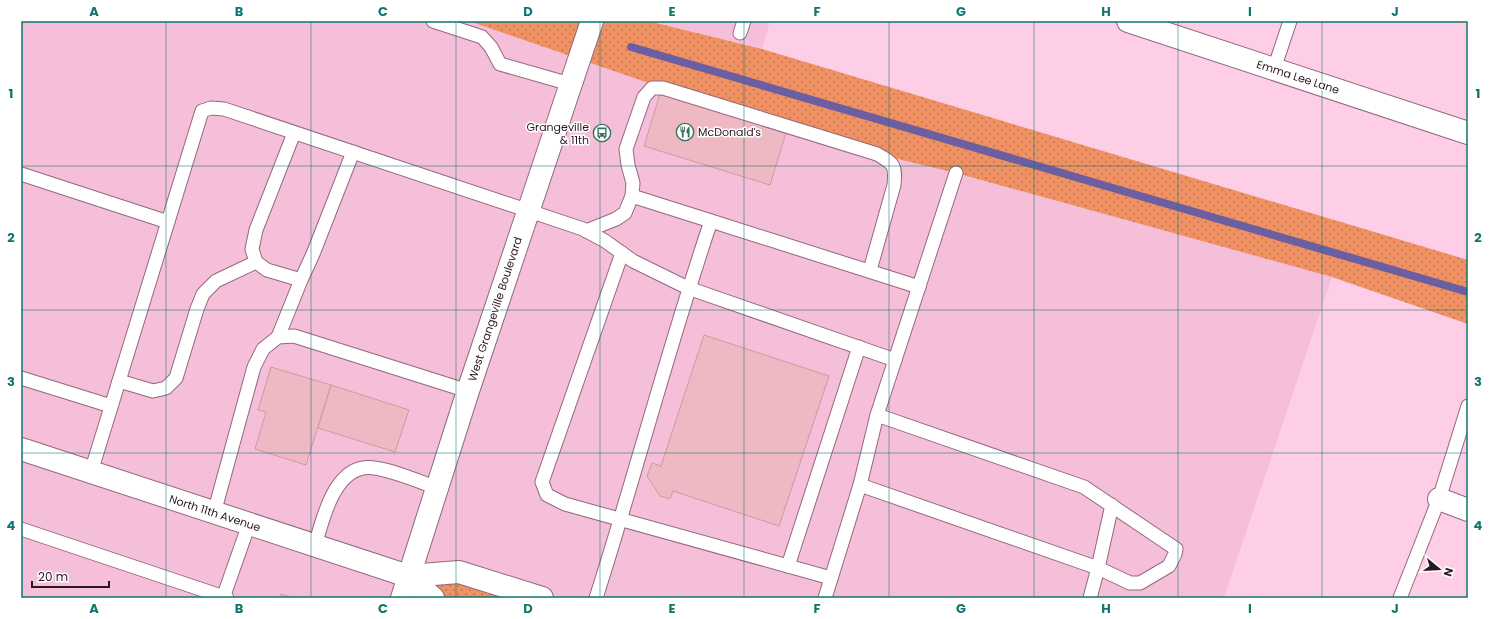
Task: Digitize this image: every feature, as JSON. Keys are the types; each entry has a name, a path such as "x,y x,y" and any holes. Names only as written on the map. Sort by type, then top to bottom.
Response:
{"main road":[{"name":"West Grangeville Boulevard","path":"402,598 527,211 592,21"},
{"name":"Emma Lee Lane","path":"1128,21 1161,26 1274,69 1468,133"},
{"name":"North 11th Avenue","path":"22,454 91,472 408,576 459,572 542,598"},
{"path":"1439,499 1468,510"},
{"name":"North 11th Avenue","path":"408,576 433,598"}],"lane":[{"path":"434,21 482,37 491,47 500,64 570,84"},
{"path":"1274,69 1290,21"},
{"path":"586,231 616,219 625,213 632,196 633,183 628,165 626,149 644,97 652,88 663,88 877,154 890,162 895,171 894,185 870,270"},
{"path":"91,472 202,110 211,108 224,109 586,231 633,261 688,288 895,360"},
{"path":"294,133 256,230 252,249 256,262 267,270 301,280"},
{"path":"214,513 254,367 263,349 278,337 313,254 352,152"},
{"path":"825,598 860,485 877,415 956,173"},
{"path":"21,174 168,222"},
{"path":"632,196 870,270 919,287"},
{"path":"596,598 621,519 688,288 711,221"},
{"path":"622,253 542,482 547,495 565,504 832,578"},
{"path":"119,381 153,391 166,388 176,378 203,294 216,281 256,262"},
{"path":"278,337 294,336 468,391"},
{"path":"788,566 859,347"},
{"path":"21,378 111,406"},
{"path":"1400,598 1439,499 1468,406"},
{"path":"860,485 1098,568 1130,583 1140,583 1169,566 1175,554 1176,549 1084,487 877,415"},
{"path":"315,546 326,509 343,480 353,471 364,467 379,469 437,488"},
{"path":"1090,598 1112,505"},
{"path":"21,529 224,598 249,524"}],"shaded area":[{"path":"21,21 469,21 663,88 877,154 956,173 1332,277 1224,598 21,598"},
{"path":"469,21 648,21 762,49 1468,260 1468,324 1332,277 956,173 877,154 663,88"},
{"path":"648,21 770,21 762,49"},
{"path":"459,572 542,598 433,598 408,576"}],"building":[{"path":"660,94 786,133 770,185 644,146"},
{"path":"704,335 829,376 779,526 673,491 670,499 660,496 647,476 652,463 661,466"},
{"path":"271,367 331,385 306,465 255,449 266,412 258,410"},
{"path":"331,385 409,410 395,452 318,428"},
{"path":"281,594 294,598 280,598"}],"waterway":[{"path":"631,47 1468,292"}],"place":[{"name":"McDonald's","path":"685,132"},
{"name":"Grangeville & 11th","path":"602,133"}]}
